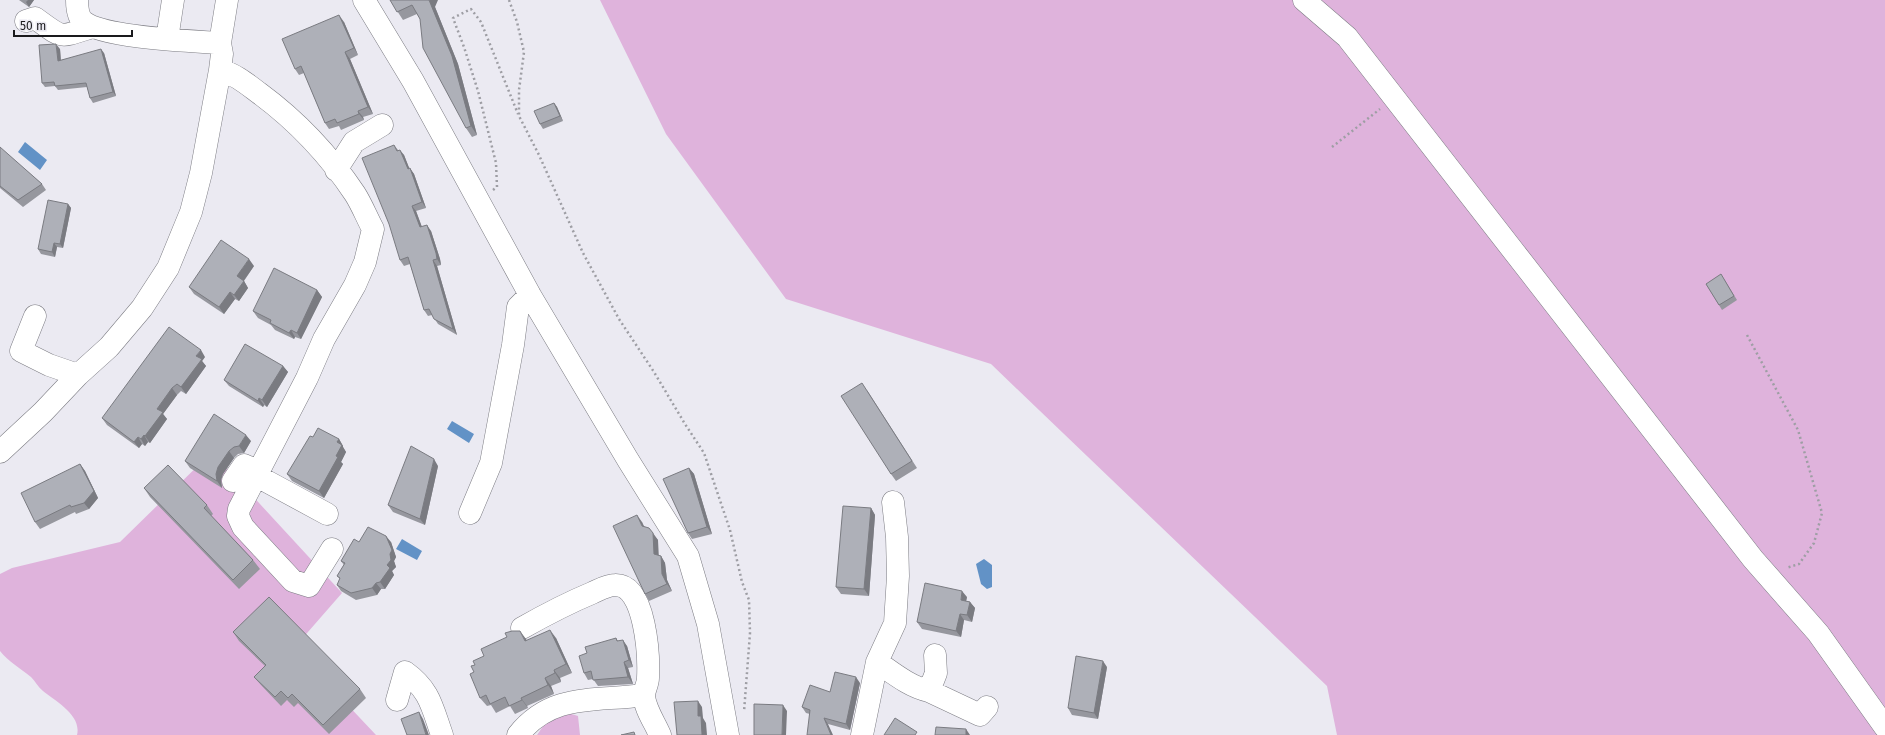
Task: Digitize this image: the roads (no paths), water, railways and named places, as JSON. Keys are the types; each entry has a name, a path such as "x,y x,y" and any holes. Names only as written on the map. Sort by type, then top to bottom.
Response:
{"street":[{"path":"78,0 77,7 83,22 92,27 123,34 220,43"},
{"path":"167,39 173,0"},
{"path":"0,452 43,412 78,375 109,348 142,308 168,268 191,212 201,173 220,70 222,54 220,43 227,0"},
{"path":"364,0 413,81 530,295 628,460 688,556 708,624 728,732"},
{"path":"1304,0 1347,37 1656,435 1766,574 1818,632 1885,727"},
{"path":"26,21 35,18 52,32 62,36 92,27"},
{"path":"220,70 231,73 279,108 302,128 355,195 373,229 369,247 355,285 324,339 307,378 259,474 239,509 238,516 243,526 293,581 309,586 332,549"},
{"path":"336,170 354,142 382,125"},
{"path":"470,513 490,463 513,345 518,307 530,295"},
{"path":"35,316 21,352 49,365 78,375"},
{"path":"233,481 244,466 327,514"},
{"path":"862,735 877,662 896,623 897,537 893,502"},
{"path":"522,628 571,602 604,588 614,584 624,587 634,597 644,621 648,654 648,680 644,695 660,735"},
{"path":"929,691 936,674 935,655"},
{"path":"877,662 921,690 929,691 980,715 987,707"},
{"path":"397,700 405,672 419,682 427,694 442,735"},
{"path":"518,735 528,722 548,709 574,702 644,695"}],"water":[{"path":"25,142 47,160 40,170 18,152"},
{"path":"452,421 474,434 469,443 447,429"},
{"path":"402,539 422,551 417,560 396,549"},
{"path":"984,559 992,565 992,587 987,589 981,584 976,564"}]}
